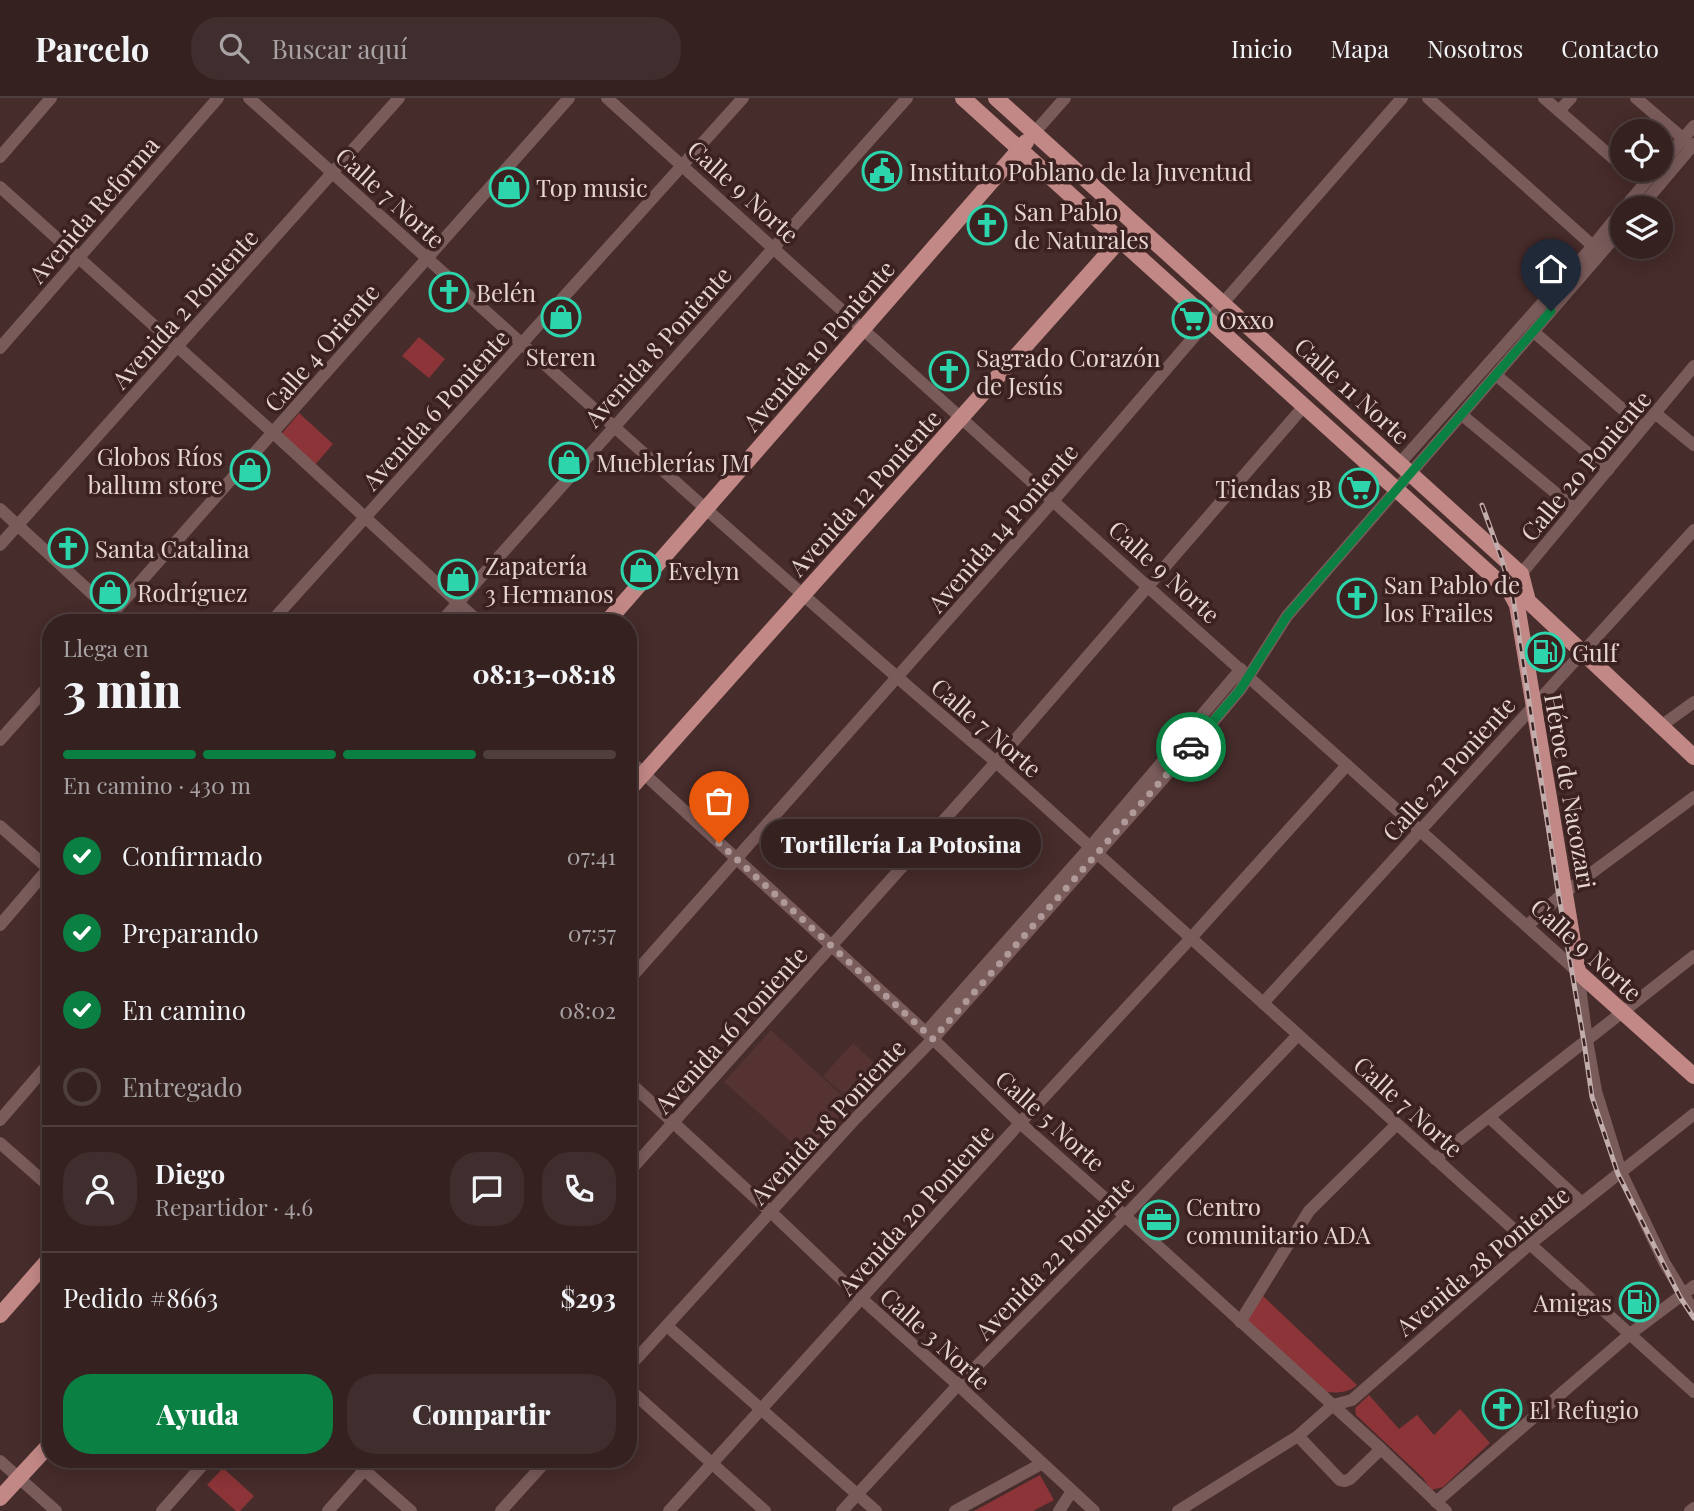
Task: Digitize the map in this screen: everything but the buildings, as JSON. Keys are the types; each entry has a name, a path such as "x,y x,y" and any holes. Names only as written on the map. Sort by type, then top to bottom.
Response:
{"main road":[{"name":"Calle 11 Norte","path":"963,98 1510,592"},
{"name":"Calle 11 Norte","path":"996,98 1521,574 1528,601 1694,757"},
{"name":"Avenida 10 Poniente","path":"614,614 1034,133"},
{"name":"Avenida 12 Poniente","path":"637,781 1134,223"},
{"name":"Héroe de Nacozari","path":"1510,592 1517,605 1578,972"},
{"name":"Calle 9 Norte","path":"1578,972 1694,1076"},
{"path":"0,1315 42,1267"},
{"path":"0,1498 42,1453"}],"street":[{"path":"0,157 51,98"},
{"name":"Avenida Reforma","path":"0,348 218,98"},
{"name":"Calle 7 Norte","path":"249,98 897,678 996,762 1694,1392"},
{"name":"Avenida 2 Poniente","path":"0,545 400,98"},
{"name":"Calle 4 Oriente","path":"113,612 569,98"},
{"name":"Calle 9 Norte","path":"607,98 1578,972"},
{"name":"Avenida 6 Poniente","path":"278,614 743,98"},
{"name":"Avenida 8 Poniente","path":"448,614 907,98"},
{"name":"Avenida 10 Poniente","path":"1034,133 1065,98"},
{"name":"Avenida 14 Poniente","path":"637,971 1054,502 1402,98"},
{"path":"1428,98 1592,246"},
{"path":"1544,98 1610,155"},
{"path":"1559,111 1571,98"},
{"path":"1636,98 1691,144"},
{"path":"1650,196 1691,144 1694,126"},
{"path":"1673,156 1691,144"},
{"name":"Avenida 18 Poniente","path":"1634,196 1646,182"},
{"path":"0,187 470,614"},
{"name":"Avenida 18 Poniente","path":"637,1358 856,1118 1218,706 1240,690 1245,673 1287,616 1397,490 1406,468 1610,225"},
{"name":"Avenida 18 Poniente","path":"1406,468 1462,415 1610,243"},
{"path":"1534,332 1643,427"},
{"name":"Calle 20 Poniente","path":"1510,592 1521,574 1694,366"},
{"path":"1496,375 1608,470"},
{"name":"Avenida 16 Poniente","path":"637,1163 996,762 1304,407"},
{"path":"1655,413 1694,445"},
{"path":"1462,415 1575,509"},
{"path":"0,509 113,612"},
{"name":"Calle 22 Poniente","path":"1263,1003 1694,530"},
{"path":"0,740 42,693"},
{"path":"1661,726 1694,702"},
{"name":"Avenida 20 Poniente","path":"669,1511 1347,765"},
{"name":"Calle 5 Norte","path":"637,767 929,1035 1020,1123 1441,1506"},
{"path":"1527,926 1565,893 1694,797"},
{"path":"0,826 42,863"},
{"path":"0,925 42,879"},
{"path":"1435,1159 1694,956"},
{"name":"Héroe de Nacozari","path":"1578,972 1595,1091 1621,1172 1658,1250 1694,1312"},
{"name":"Avenida 22 Poniente","path":"842,1511 958,1385 1298,1035"},
{"path":"0,1120 42,1071"},
{"name":"Calle 3 Norte","path":"637,1089 1094,1511"},
{"name":"Avenida 28 Poniente","path":"1178,1511 1298,1436 1333,1405 1352,1400 1530,1244 1694,1114"},
{"path":"1489,1116 1581,1203"},
{"path":"1240,1322 1309,1211 1397,1124"},
{"path":"0,1143 42,1180"},
{"path":"1441,1506 1630,1334 1694,1286"},
{"path":"667,1326 876,1511"},
{"path":"637,1396 765,1511"},
{"path":"1298,1436 1340,1480 1345,1481 1381,1449"},
{"path":"0,1461 56,1511"},
{"path":"955,1511 1041,1464"},
{"path":"162,1511 200,1468"},
{"path":"328,1511 366,1468"},
{"path":"373,1468 411,1511"},
{"path":"501,1511 540,1468"},
{"path":"1059,1511 1072,1490"}],"shaded area":[{"path":"419,337 445,359 429,378 402,356"},
{"path":"299,413 333,444 313,467 279,437"},
{"path":"771,1030 851,1104 805,1154 724,1082"},
{"path":"853,1043 882,1070 853,1103 823,1076"},
{"path":"1263,1296 1357,1385 1342,1392 1325,1392 1253,1329 1247,1318"},
{"path":"1369,1395 1399,1429 1417,1415 1434,1435 1460,1409 1490,1443 1443,1487 1431,1490 1423,1478 1356,1415 1355,1408"},
{"path":"223,1468 254,1496 240,1511 236,1511 207,1485"},
{"path":"1040,1475 1054,1500 1033,1511 974,1511"}],"railway":[{"path":"1482,505 1513,597 1592,1097 1618,1174 1680,1297 1694,1318"}],"way so far":[{"path":"719,843 933,1039 1191,747"}],"place":[{"name":"Instituto Poblano de la Juventud","path":"882,171"},
{"name":"Top music","path":"509,187"},
{"name":"San Pablo de Naturales","path":"987,225"},
{"name":"Belén","path":"449,292"},
{"name":"Steren","path":"561,317"},
{"name":"Oxxo","path":"1192,319"},
{"name":"Sagrado Corazón de Jesús","path":"949,371"},
{"name":"Mueblerías JM","path":"569,462"},
{"name":"Globos Ríos ballum store","path":"250,470"},
{"name":"Tiendas 3B","path":"1359,488"},
{"name":"Santa Catalina","path":"68,548"},
{"name":"Evelyn","path":"641,570"},
{"name":"Zapatería 3 Hermanos","path":"458,579"},
{"name":"Rodríguez","path":"110,592"},
{"name":"San Pablo de los Frailes","path":"1357,598"},
{"name":"Gulf","path":"1545,652"},
{"name":"Tortillería La Potosina","path":"719,843"},
{"name":"Centro comunitario ADA","path":"1159,1220"},
{"name":"Amigas","path":"1639,1302"},
{"name":"El Refugio","path":"1502,1409"}],"route":[{"path":"1191,747 1240,690 1287,616 1551,311"}]}
